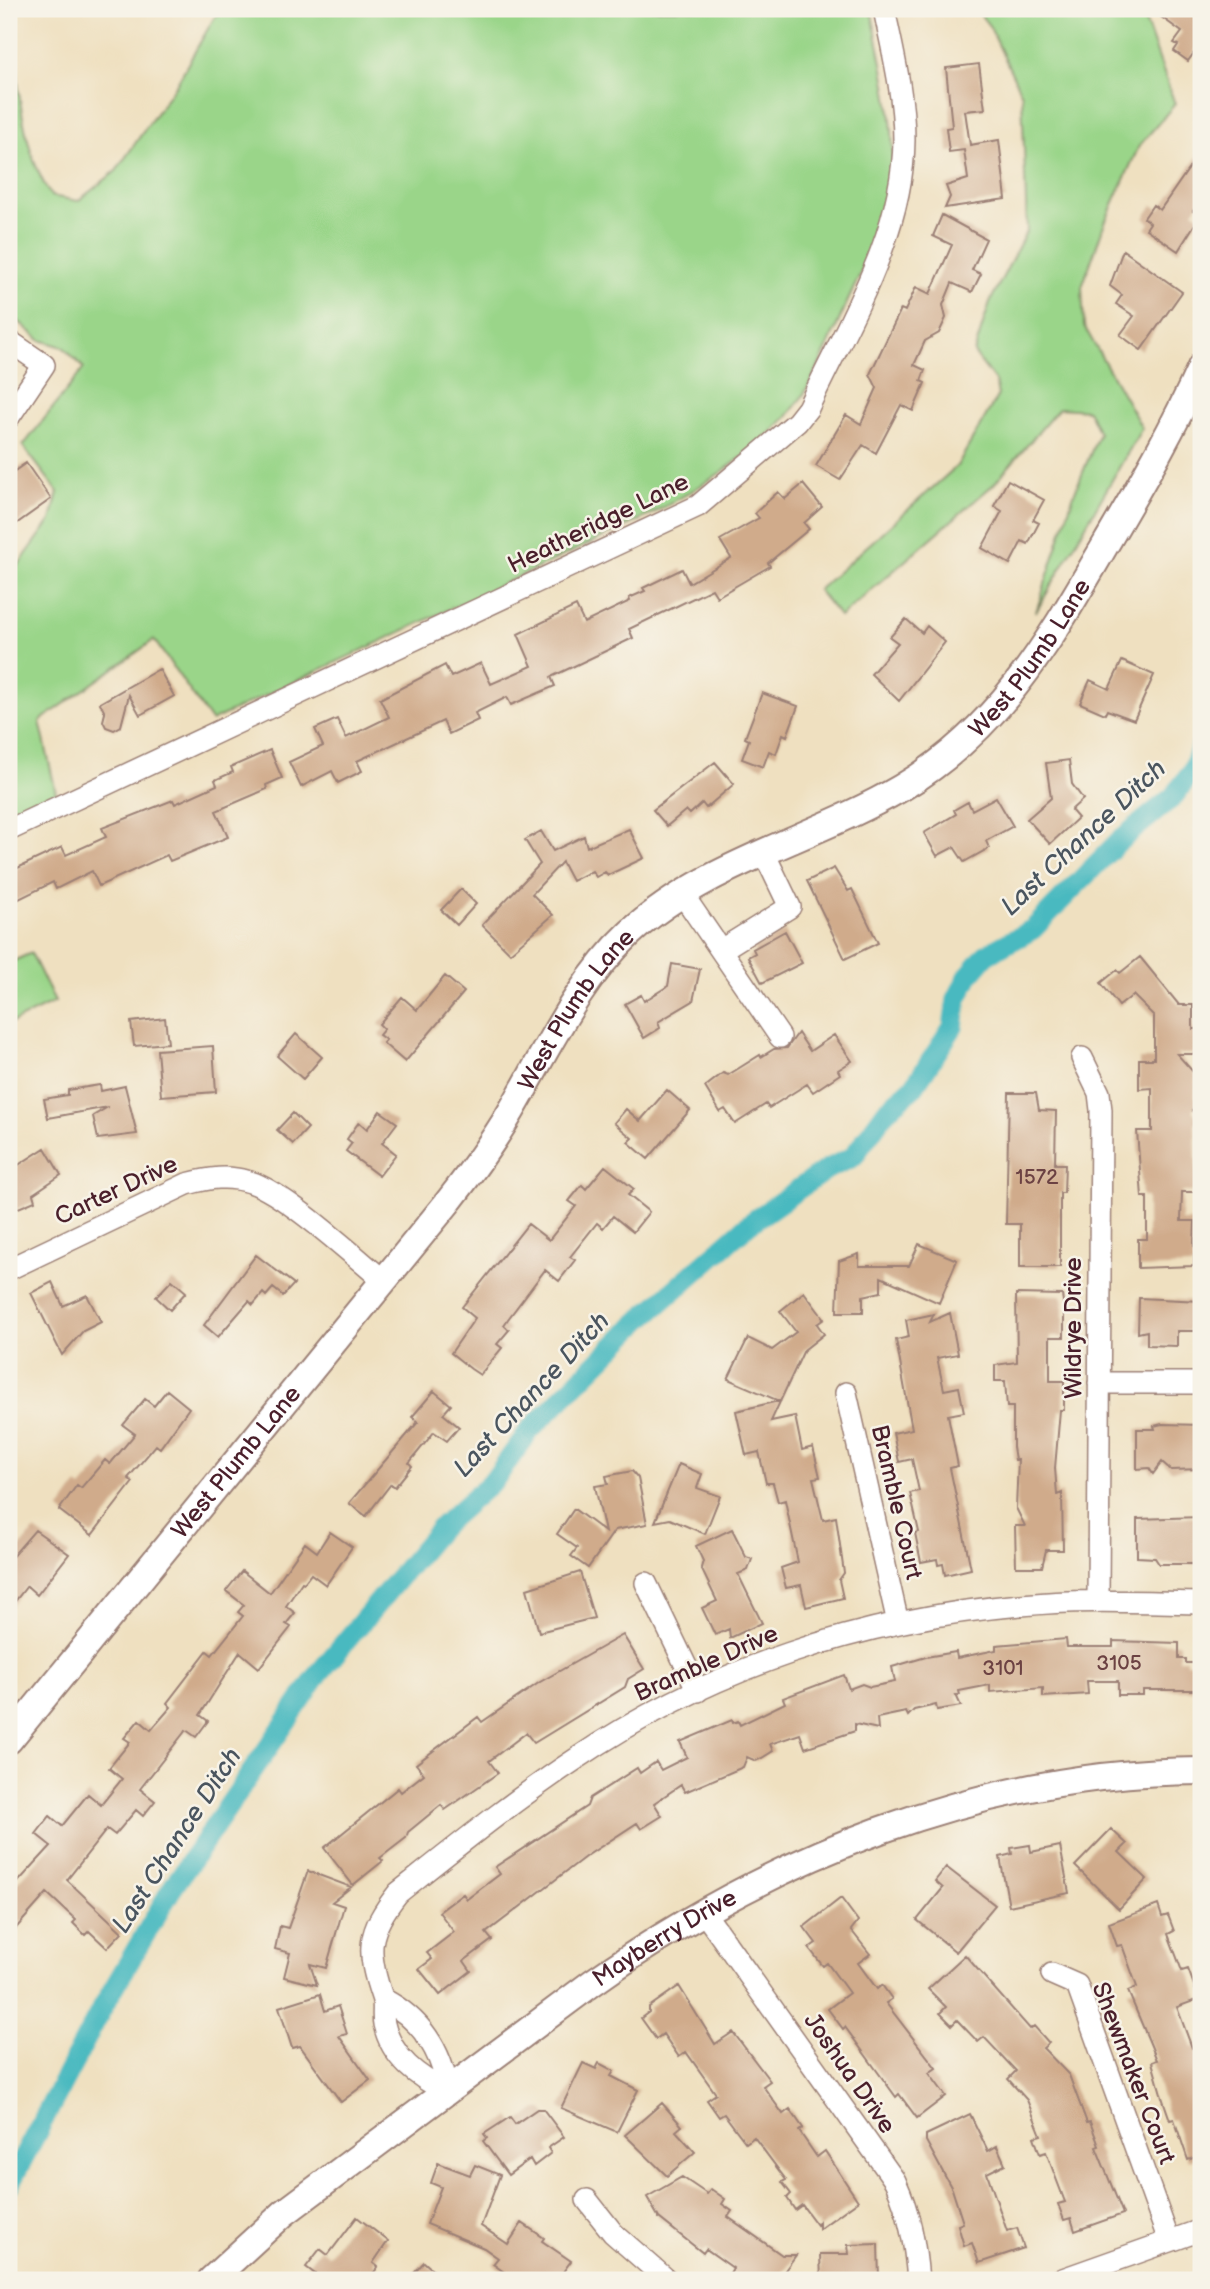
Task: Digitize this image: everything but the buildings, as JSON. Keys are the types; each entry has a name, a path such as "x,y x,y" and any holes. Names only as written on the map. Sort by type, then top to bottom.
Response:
{"main road":[{"name":"West Plumb Lane","path":"9,1740 478,1162 557,1029 602,963 630,933 683,895 764,853 899,790 927,772 987,722 1026,674 1065,614 1158,453 1201,368"},
{"name":"Mayberry Drive","path":"211,2280 284,2213 592,1983 703,1911 814,1855 864,1834 920,1816 1037,1787 1201,1771"}],"street":[{"name":"Heatheridge Lane","path":"9,830 698,506 797,422 808,408 872,271 894,213 904,139 901,97 884,9"},
{"path":"9,341 44,365 9,417"},
{"path":"721,950 768,924 790,907 764,853"},
{"path":"683,895 780,1037"},
{"name":"Wildrye Drive","path":"1082,1058 1093,1076 1101,1110 1098,1601"},
{"name":"Carter Drive","path":"9,1269 187,1184 210,1178 233,1178 271,1191 384,1281"},
{"path":"1100,1384 1201,1383"},
{"name":"Bramble Court","path":"846,1393 898,1623"},
{"path":"646,1583 698,1691"},
{"name":"Bramble Drive","path":"447,2092 409,2070 387,2036 383,1999 370,1960 372,1937 381,1914 398,1892 576,1758 698,1691 800,1649 898,1623 1020,1605 1098,1601 1201,1603"},
{"name":"Joshua Drive","path":"703,1911 895,2181 908,2209 914,2234 918,2280"},
{"name":"Shewmaker Court","path":"1052,1974 1077,1985 1169,2241"},
{"path":"383,1999 410,2016 433,2044 445,2070 447,2092"},
{"path":"587,2200 613,2233 667,2280"},
{"path":"1060,2280 1201,2230"}],"green space":[{"path":"9,9 14,9 21,106 32,154 51,196 78,201 116,171 177,83 214,18 223,9 871,9 891,116 893,160 889,197 870,252 807,389 776,427 735,462 689,493 646,517 211,721 154,640 40,721 56,793 9,815 9,578 51,520 58,492 23,446 84,368 63,347 40,340 9,313"},
{"path":"976,9 1140,9 1144,17 1175,104 1139,146 1105,222 1082,287 1084,326 1142,428 1036,612 1074,494 1099,433 1088,410 1059,408 994,484 840,617 818,590 957,466 998,395 995,381 974,353 990,302 1027,230 1022,95 990,27"},
{"path":"31,953 55,1002 9,1024 9,963"}],"waterway":[{"name":"Last Chance Ditch","path":"9,2185 101,2010 171,1890 320,1672 442,1526 494,1480 530,1430 637,1323 749,1224 827,1169 853,1157 886,1111 913,1088 953,1027 957,999 969,975 986,955 1033,929 1118,842 1173,797 1192,772 1201,747"}]}
